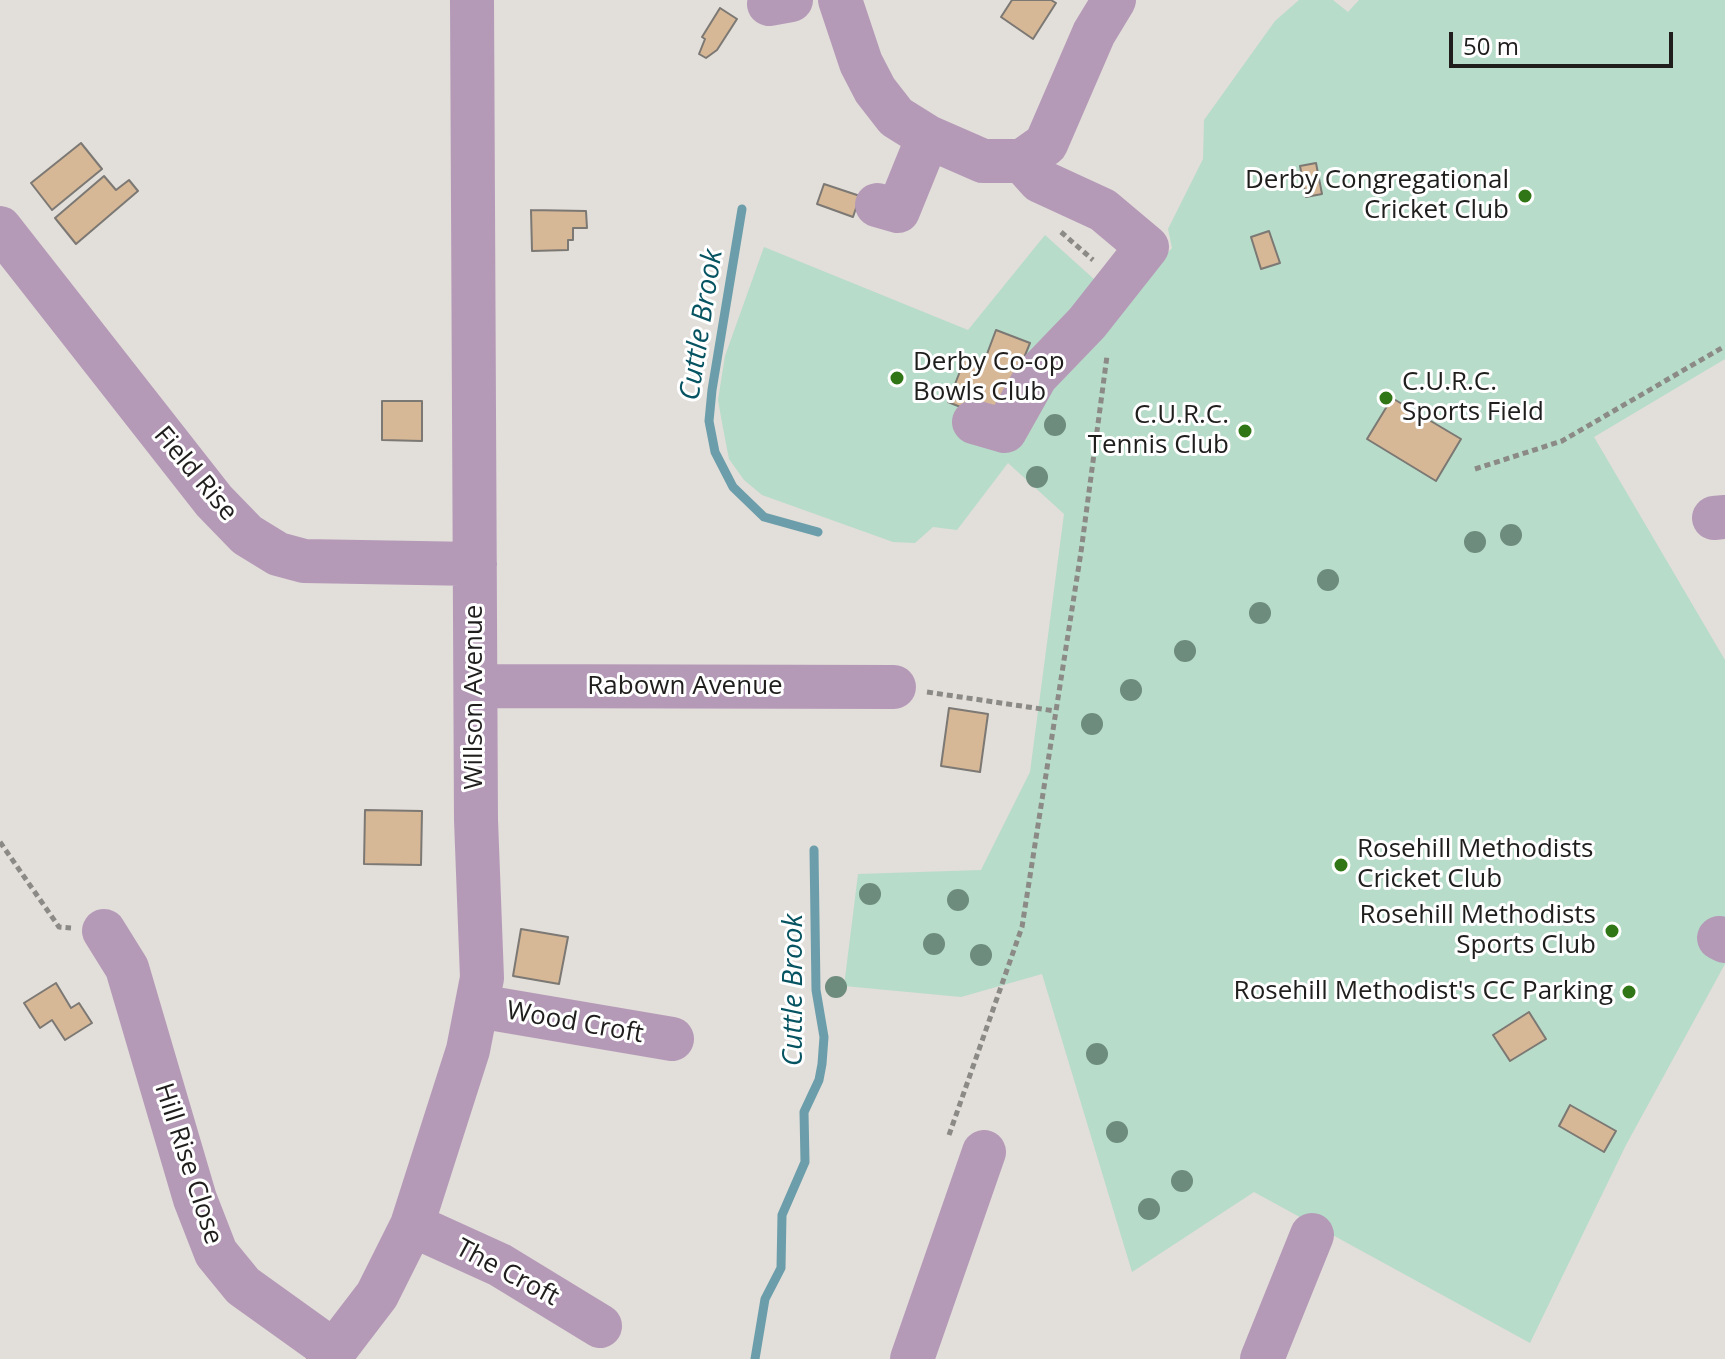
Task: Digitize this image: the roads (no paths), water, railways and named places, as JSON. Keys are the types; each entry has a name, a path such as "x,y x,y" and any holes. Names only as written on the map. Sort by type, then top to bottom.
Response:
{"street":[{"name":"Willson Avenue","path":"332,1356 377,1295 412,1225 468,1050 478,1006 482,916 476,820 472,0"},
{"path":"840,0 861,63 875,90 896,117 928,137 983,161 1022,161 1046,144 1094,33 1114,0"},
{"path":"877,205 898,211 928,137"},
{"path":"974,422 1005,431 1036,376 1127,275 1147,247 1091,216 1040,181 1022,161"},
{"name":"Field Rise","path":"0,228 214,501 247,535 278,554 304,561 475,564"},
{"name":"Rabown Avenue","path":"476,686 894,687"},
{"name":"Hill Rise Close","path":"104,931 127,968 195,1199 216,1253 243,1286 332,1356"},
{"name":"Wood Croft","path":"478,1006 672,1039"},
{"path":"912,1359 984,1152"},
{"name":"The Croft","path":"412,1225 500,1265 600,1326"},
{"path":"1262,1359 1312,1235"}],"waterway":[{"name":"Cuttle Brook","path":"742,209 712,390 709,421 715,452 733,487 764,517 818,532"},
{"name":"Cuttle Brook","path":"755,1359 765,1299 781,1268 782,1215 805,1162 804,1112 819,1080 822,1064 824,1037 816,990 814,850"}],"place":[{"name":"Derby Congregational Cricket Club","path":"1525,196"},
{"name":"Derby Co-op Bowls Club","path":"897,378"},
{"name":"C.U.R.C. Sports Field","path":"1386,398"},
{"name":"C.U.R.C. Tennis Club","path":"1245,431"},
{"name":"Rosehill Methodists Cricket Club","path":"1341,865"},
{"name":"Rosehill Methodists Sports Club","path":"1612,931"},
{"name":"Rosehill Methodist's CC Parking","path":"1629,992"}]}
